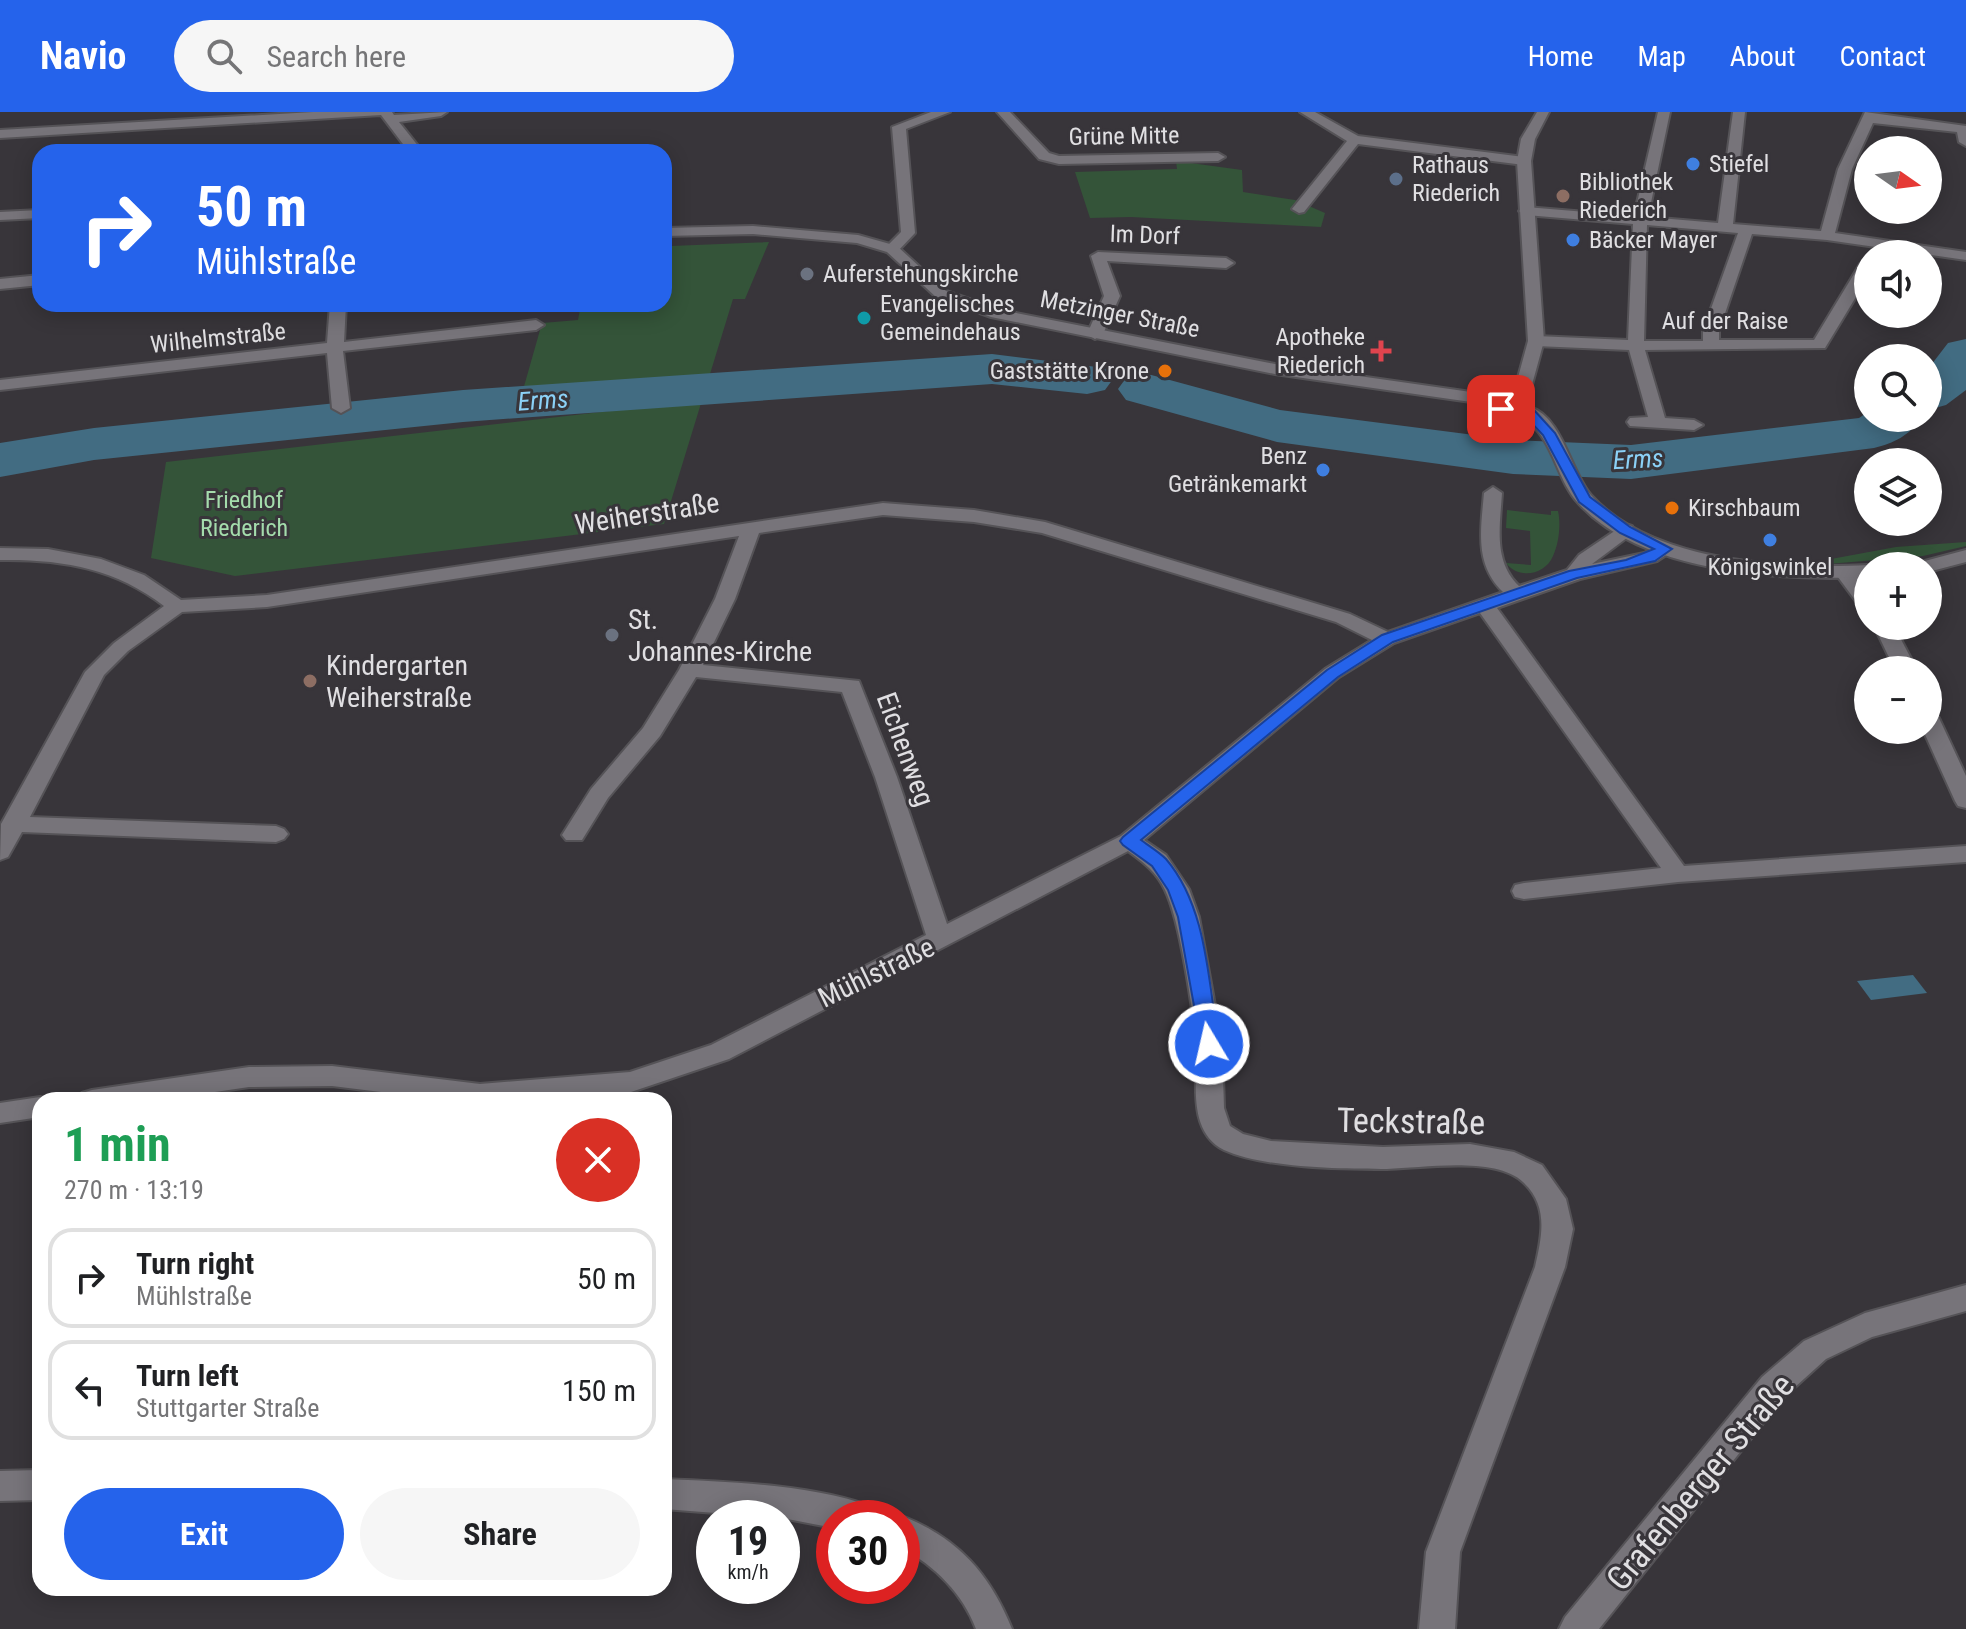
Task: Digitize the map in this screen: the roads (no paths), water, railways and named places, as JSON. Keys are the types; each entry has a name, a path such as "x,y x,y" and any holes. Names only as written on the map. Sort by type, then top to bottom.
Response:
{"street":[{"path":"0,134 441,112"},
{"path":"892,249 908,233 899,127 944,112"},
{"name":"Grüne Mitte","path":"1003,112 1044,156 1059,160 1218,157"},
{"path":"1306,112 1355,140 1524,161"},
{"path":"1522,392 1536,341 1524,161 1528,139 1543,112"},
{"path":"1658,423 1636,346 1640,219 1664,112"},
{"path":"1725,227 1739,112"},
{"path":"385,114 409,144"},
{"path":"1827,236 1845,169 1868,115 1963,129 1966,142"},
{"path":"1299,209 1355,140"},
{"path":"1526,211 1827,236 1854,243"},
{"path":"0,216 32,214"},
{"name":"Metzinger Straße","path":"672,232 753,230 858,239 892,249 941,294 953,301 997,314 1338,379 1492,400"},
{"path":"1711,343 1711,331 1746,230"},
{"path":"1942,254 1966,256"},
{"name":"Im Dorf","path":"1095,334 1112,296 1098,256 1226,263"},
{"path":"0,284 32,281"},
{"name":"Auf der Raise","path":"1536,341 1609,347 1711,343 1819,345 1854,287"},
{"path":"337,312 335,349 341,408"},
{"name":"Wilhelmstraße","path":"0,385 536,325"},
{"path":"1498,392 1522,392 1540,400 1538,409 1529,412 1501,409 1492,400 1498,392"},
{"path":"1529,412 1548,433 1584,499 1625,530 1665,549 1723,562 1797,573 1854,572"},
{"path":"1636,422 1694,425"},
{"path":"1493,493 1491,563 1499,580 1517,595"},
{"name":"Weiherstraße","path":"177,606 267,601 883,509 1018,522 1343,618 1387,639"},
{"path":"574,835 599,794 652,731 690,670 725,599 752,527"},
{"name":"Mühlstraße","path":"1574,574 1586,559 1625,530"},
{"name":"Mühlstraße","path":"505,1092 631,1082 720,1052 1129,841 1332,673 1387,639 1574,574 1628,564 1665,549"},
{"path":"0,554 71,558 125,571 156,588 177,606 121,647 96,672 0,852"},
{"path":"1942,562 1966,556"},
{"path":"1845,573 1854,585"},
{"path":"1486,607 1678,874"},
{"name":"Eichenweg","path":"690,670 851,686 886,777 940,940"},
{"path":"1940,744 1966,801"},
{"path":"13,824 276,834"},
{"name":"Teckstraße","path":"1129,841 1158,861 1177,889 1187,917 1209,1044 1210,1108 1219,1132 1234,1142 1271,1152 1383,1158 1470,1155 1504,1160 1532,1173 1552,1199 1558,1229 1550,1267 1443,1552 1437,1629"},
{"path":"1524,891 1678,874 1966,854"},
{"name":"Mühlstraße","path":"147,1092 249,1077 332,1076 464,1092"},
{"path":"0,1113 32,1108"},
{"name":"Grafenberger Straße","path":"1577,1629 1773,1387 1815,1350 1865,1326 1966,1298"},
{"path":"0,1486 32,1485"},
{"path":"672,1495 816,1508"},
{"path":"920,1539 962,1574 988,1610 994,1629"}],"water":[{"path":"1913,975 1927,993 1871,1000 1857,981"}],"waterway":[{"name":"Erms","path":"1942,384 1955,374 1966,354"},
{"name":"Erms","path":"0,460 94,444 463,406 992,369 1087,379"},
{"name":"Erms","path":"1144,389 1277,426 1513,457 1631,462 1874,432"}],"place":[{"name":"Stiefel","path":"1693,164"},
{"name":"Rathaus Riederich","path":"1396,179"},
{"name":"Bibliothek Riederich","path":"1563,196"},
{"name":"Bäcker Mayer","path":"1573,240"},
{"name":"Auferstehungskirche","path":"807,274"},
{"name":"Evangelisches Gemeindehaus","path":"864,318"},
{"name":"Apotheke Riederich","path":"1381,351"},
{"name":"Gaststätte Krone","path":"1165,371"},
{"name":"Benz Getränkemarkt","path":"1323,470"},
{"name":"Kirschbaum","path":"1672,508"},
{"name":"Königswinkel","path":"1770,540"},
{"name":"St. Johannes-Kirche","path":"612,635"},
{"name":"Kindergarten Weiherstraße","path":"310,681"}],"park label":[{"name":"Friedhof Riederich","path":"244,514"}]}
